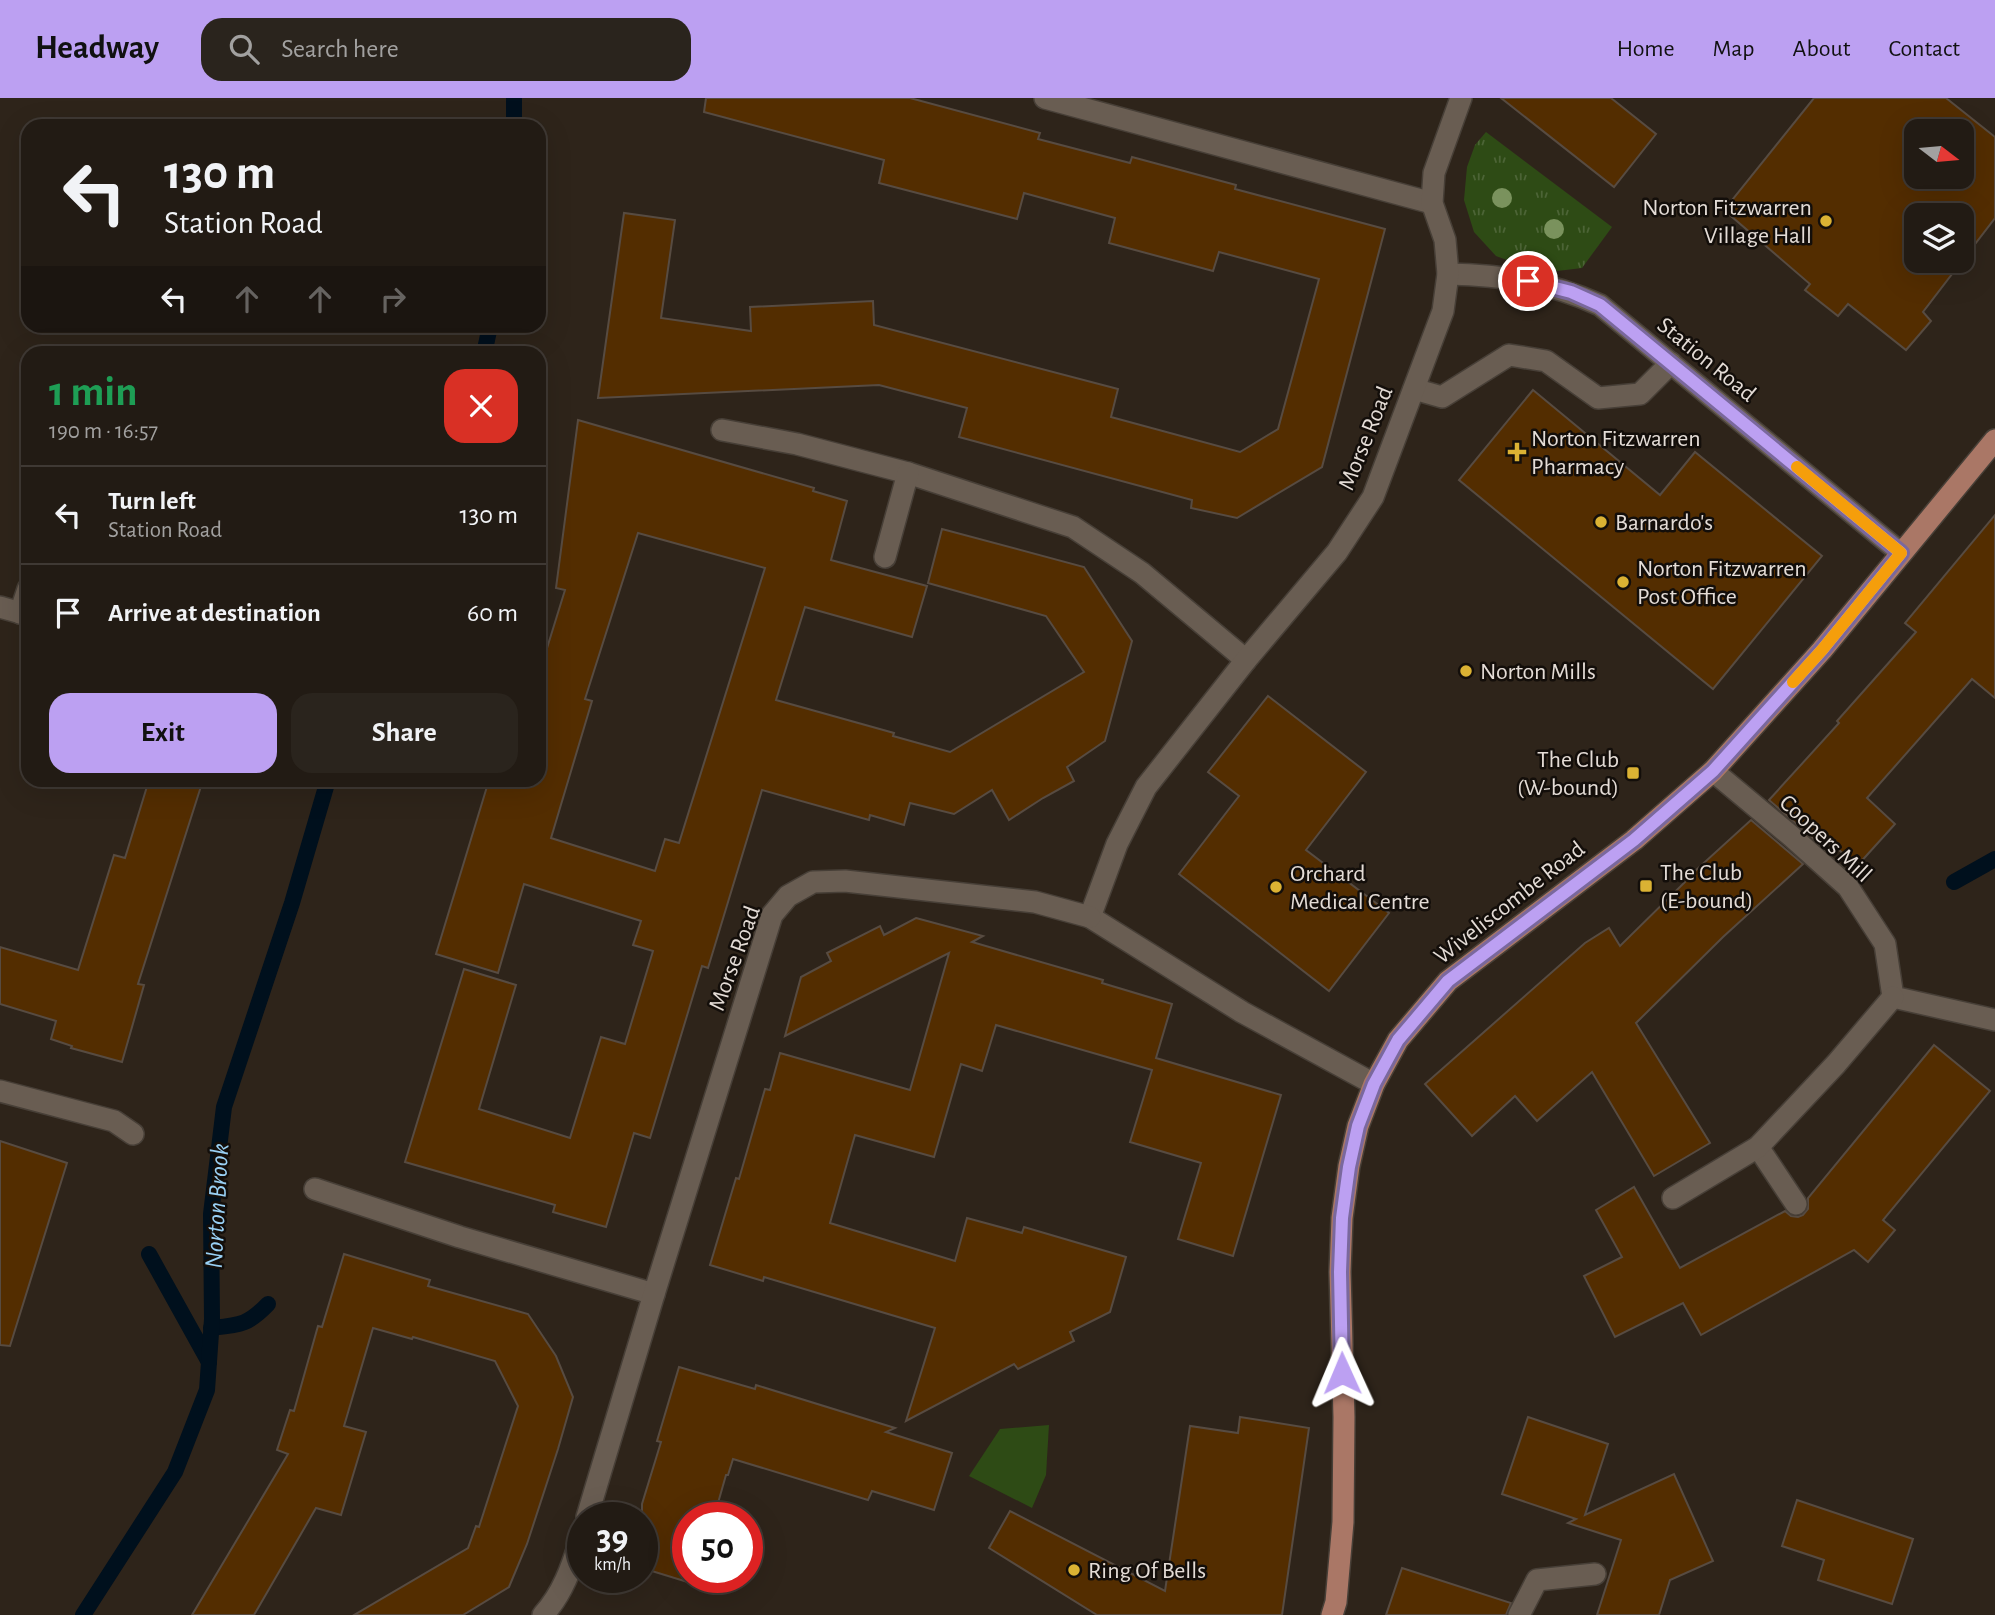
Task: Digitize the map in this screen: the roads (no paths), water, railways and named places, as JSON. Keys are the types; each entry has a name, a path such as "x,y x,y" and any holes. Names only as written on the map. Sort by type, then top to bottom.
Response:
{"main road":[{"name":"Wiveliscombe Road","path":"1332,1615 1336,1602 1343,1521 1344,1417 1340,1272 1342,1218 1358,1126 1374,1084 1398,1040 1448,981 1634,840 1713,771 1822,650 1995,440"}],"street":[{"path":"1045,98 1432,203 1434,173 1461,98"},
{"name":"Morse Road","path":"1090,917 1117,844 1146,787 1246,660 1337,552 1373,497 1443,312 1448,274 1445,240 1432,203"},
{"name":"Station Road","path":"1448,274 1528,281 1571,292 1600,305 1901,553"},
{"path":"1414,389 1442,397 1510,355 1546,361 1598,398 1640,394 1671,363"},
{"path":"722,430 797,444 908,473 1073,527 1142,573 1246,660"},
{"path":"885,557 908,473"},
{"name":"Coopers Mill","path":"1713,771 1848,887 1885,944 1893,997"},
{"name":"Morse Road","path":"592,1502 772,915 788,896 813,883 845,881 1035,902 1090,917 1242,1012 1374,1084"},
{"path":"1673,1198 1758,1147 1836,1064 1893,997 1995,1020"},
{"path":"0,1091 114,1121 133,1133"},
{"path":"1758,1147 1796,1204"},
{"path":"315,1189 460,1237 654,1294"},
{"path":"1519,1615 1537,1580 1595,1574"},
{"path":"543,1615 567,1579"}],"waterway":[{"name":"Norton Brook","path":"514,98 514,119"},
{"name":"Norton Brook","path":"486,346 488,333"},
{"name":"Norton Brook","path":"83,1615 175,1472 207,1390 212,1319 211,1214 224,1107 292,903 326,787"},
{"path":"1954,882 1995,859"},
{"path":"149,1254 209,1362"},
{"path":"211,1328 243,1323 268,1304"}],"place":[{"name":"Norton Fitzwarren Village Hall","path":"1826,221"},
{"name":"Norton Fitzwarren Pharmacy","path":"1517,452"},
{"name":"Barnardo's","path":"1601,522"},
{"name":"Norton Fitzwarren Post Office","path":"1623,582"},
{"name":"Norton Mills","path":"1466,671"},
{"name":"The Club (W-bound)","path":"1633,773"},
{"name":"The Club (E-bound)","path":"1646,886"},
{"name":"Orchard Medical Centre","path":"1276,887"},
{"name":"Ring Of Bells","path":"1074,1570"}]}
